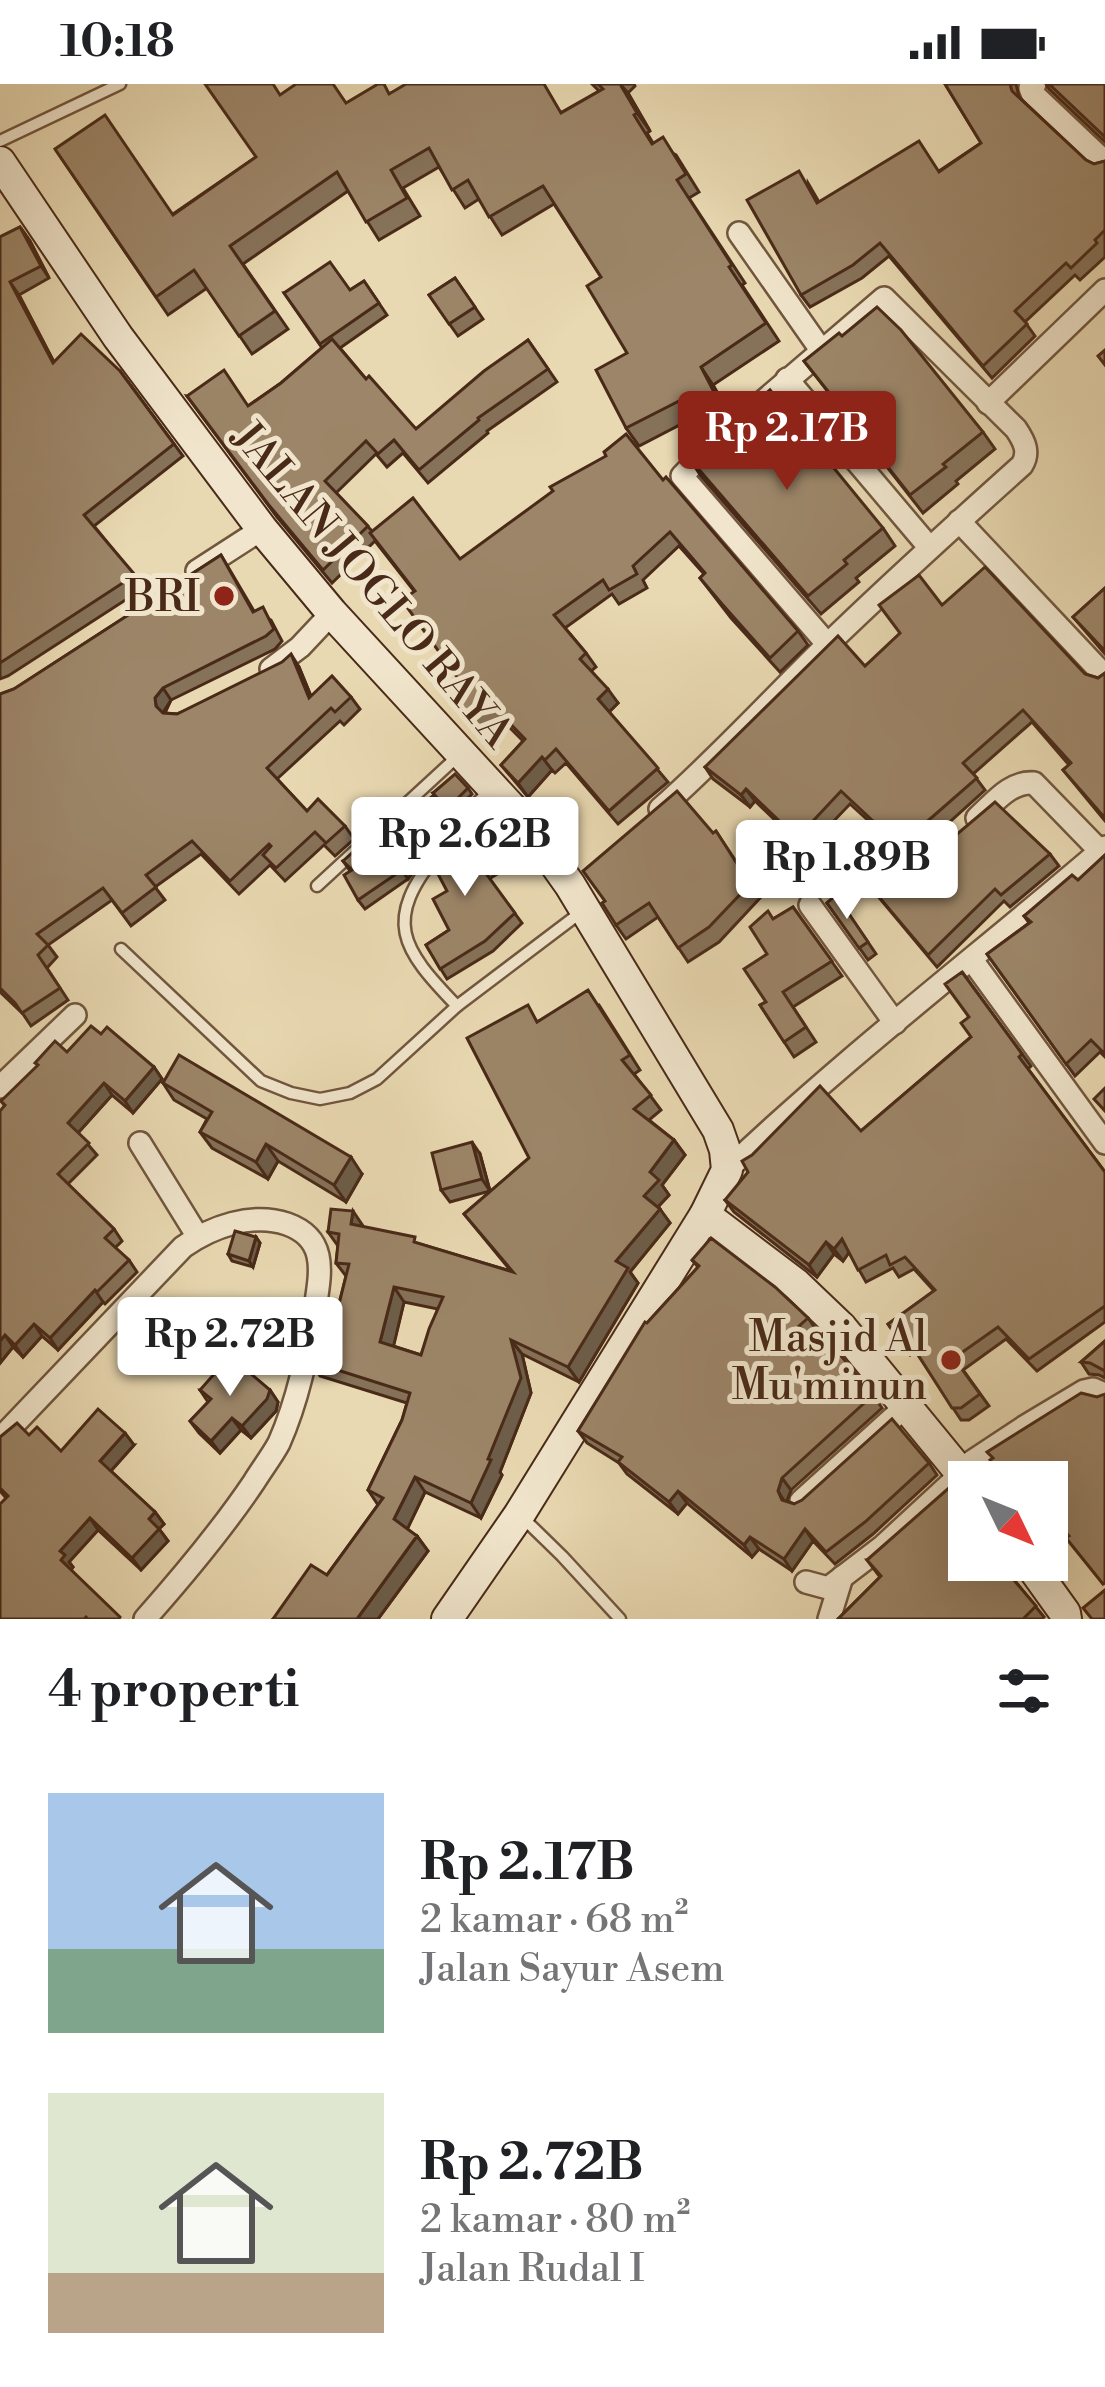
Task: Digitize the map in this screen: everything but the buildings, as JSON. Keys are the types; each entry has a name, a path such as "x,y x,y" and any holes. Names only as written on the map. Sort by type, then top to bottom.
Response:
{"main road":[{"name":"JALAN JOGLO RAYA","path":"0,162 118,337 262,529 580,889 718,1130 727,1170"},
{"path":"447,1619 519,1515 705,1215 727,1170"},
{"path":"705,1215 796,1284 841,1327 950,1461"},
{"path":"1042,1581 1066,1619"}],"street":[{"path":"1034,84 1032,93 1105,162"},
{"path":"739,233 821,350"},
{"path":"988,403 1105,289"},
{"path":"647,820 881,596 929,547 1022,465 1027,454 1016,429 884,298 682,476 828,645"},
{"path":"787,379 929,547"},
{"path":"959,521 1105,676"},
{"path":"186,578 262,529"},
{"path":"244,682 284,661 332,613"},
{"path":"727,1170 782,1117 1103,849 1045,791 1022,782 955,838"},
{"path":"810,905 895,1023"},
{"path":"972,960 1105,1143"},
{"path":"0,1087 76,1015"},
{"path":"140,1143 198,1237"},
{"path":"0,1438 183,1247 198,1237 229,1224 272,1219 300,1229 314,1244 322,1265 305,1369 278,1445 212,1543 145,1619"},
{"path":"981,1461 1024,1426 1084,1391 1105,1394"},
{"path":"801,1501 905,1407"},
{"path":"806,1582 828,1588 948,1489"},
{"path":"829,1619 842,1577"}],"lane":[{"path":"0,141 120,84"},
{"path":"317,886 460,754"},
{"path":"457,1006 430,978 405,940 404,913 416,883 493,787"},
{"path":"121,949 261,1081 320,1099 350,1093 377,1079 580,889"},
{"path":"519,1515 620,1619"}],"place":[{"name":"BRI","path":"224,596"},
{"name":"Masjid Al Mu'minun","path":"951,1360"}]}
